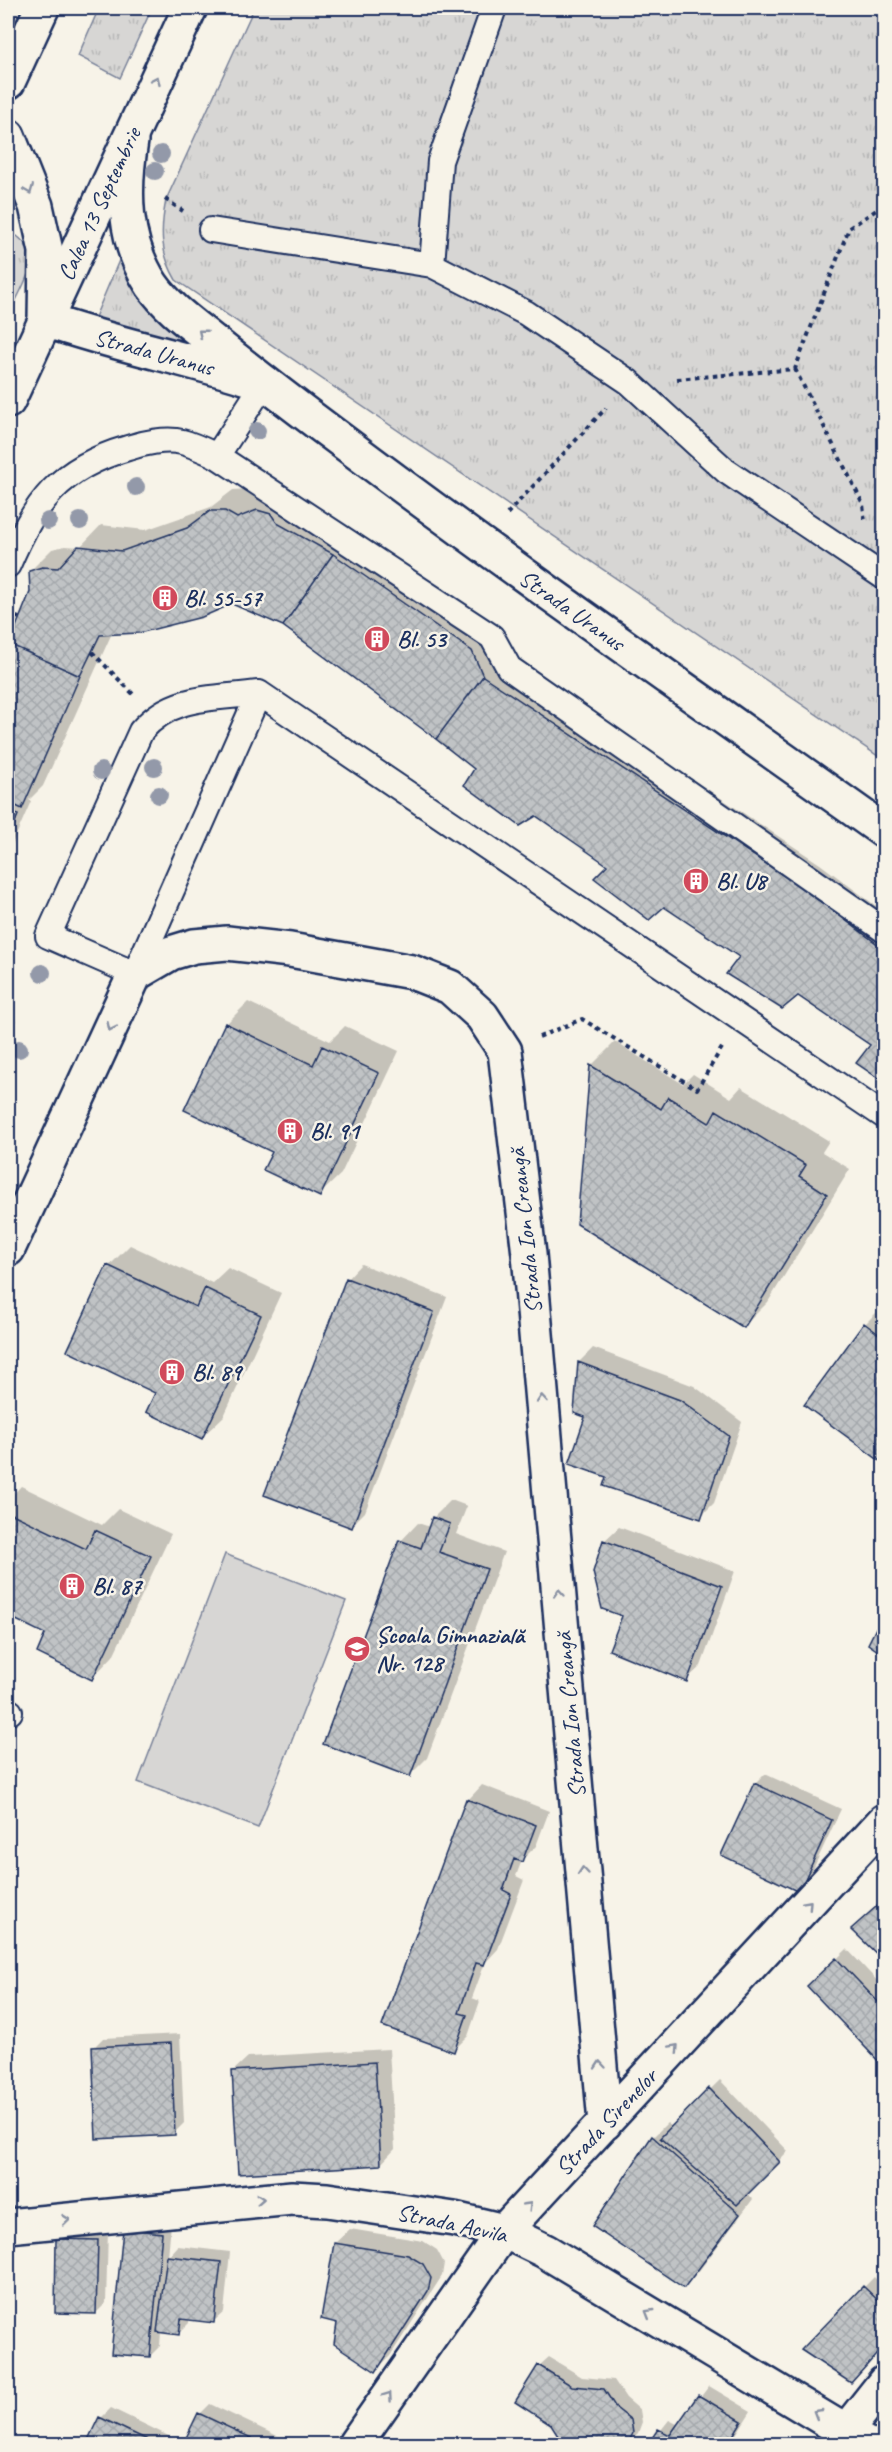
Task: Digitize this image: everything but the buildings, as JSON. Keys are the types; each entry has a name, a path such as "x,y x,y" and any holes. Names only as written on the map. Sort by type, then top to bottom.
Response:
{"street":[{"path":"8,82 42,8"},
{"name":"Calea 13 Septembrie","path":"8,401 190,8"},
{"name":"Strada Uranus","path":"132,134 126,172 126,211 131,237 151,284 166,303 264,383 479,544 885,831"},
{"path":"8,136 36,206 46,251 45,320"},
{"name":"Strada Uranus","path":"45,320 103,340 187,359 264,383"},
{"name":"Strada Ion Creangă","path":"135,974 171,953 194,946 227,943 290,950 412,972 450,987 482,1016 504,1051 529,1254 605,2123"},
{"path":"8,1250 135,974"},
{"name":"Strada Sirenelor","path":"355,2445 504,2231 885,1821"},
{"name":"Strada Acvila","path":"8,2226 292,2198 327,2200 454,2219 504,2231 545,2251 856,2438 885,2383"}],"lane":[{"path":"432,265 440,161 494,8"},
{"path":"212,230 432,265 526,313 629,382 726,471 877,571"},
{"path":"217,456 264,383"},
{"path":"8,565 26,522 60,481 99,456 144,443 181,442 217,456 492,637 509,668 885,930"},
{"path":"259,693 135,974 48,936 141,731 154,716 178,703 259,693 885,1116"}],"path":[{"path":"877,571 863,504 795,369 849,228 885,205"},
{"path":"479,544 629,382 795,369"},
{"path":"8,613 19,618"},
{"path":"92,652 154,716"},
{"path":"504,1051 582,1019 697,1089 740,1018"}],"green space":[{"path":"99,8 152,8 120,78 78,56"},
{"path":"254,8 884,8 884,760 176,280 164,251 162,232 166,200"},
{"path":"17,236 30,254 30,264 24,285 8,316 8,237"},
{"path":"123,251 189,337 184,344 93,322"},
{"path":"225,1554 346,1601 258,1828 138,1782"}],"place":[{"name":"Bl. 55-57","path":"165,598"},
{"name":"Bl. 53","path":"377,639"},
{"name":"Bl. U8","path":"696,881"},
{"name":"Bl. 91","path":"290,1131"},
{"name":"Bl. 89","path":"172,1372"},
{"name":"Bl. 87","path":"72,1586"},
{"name":"Școala Gimnazială Nr. 128","path":"357,1649"}]}
